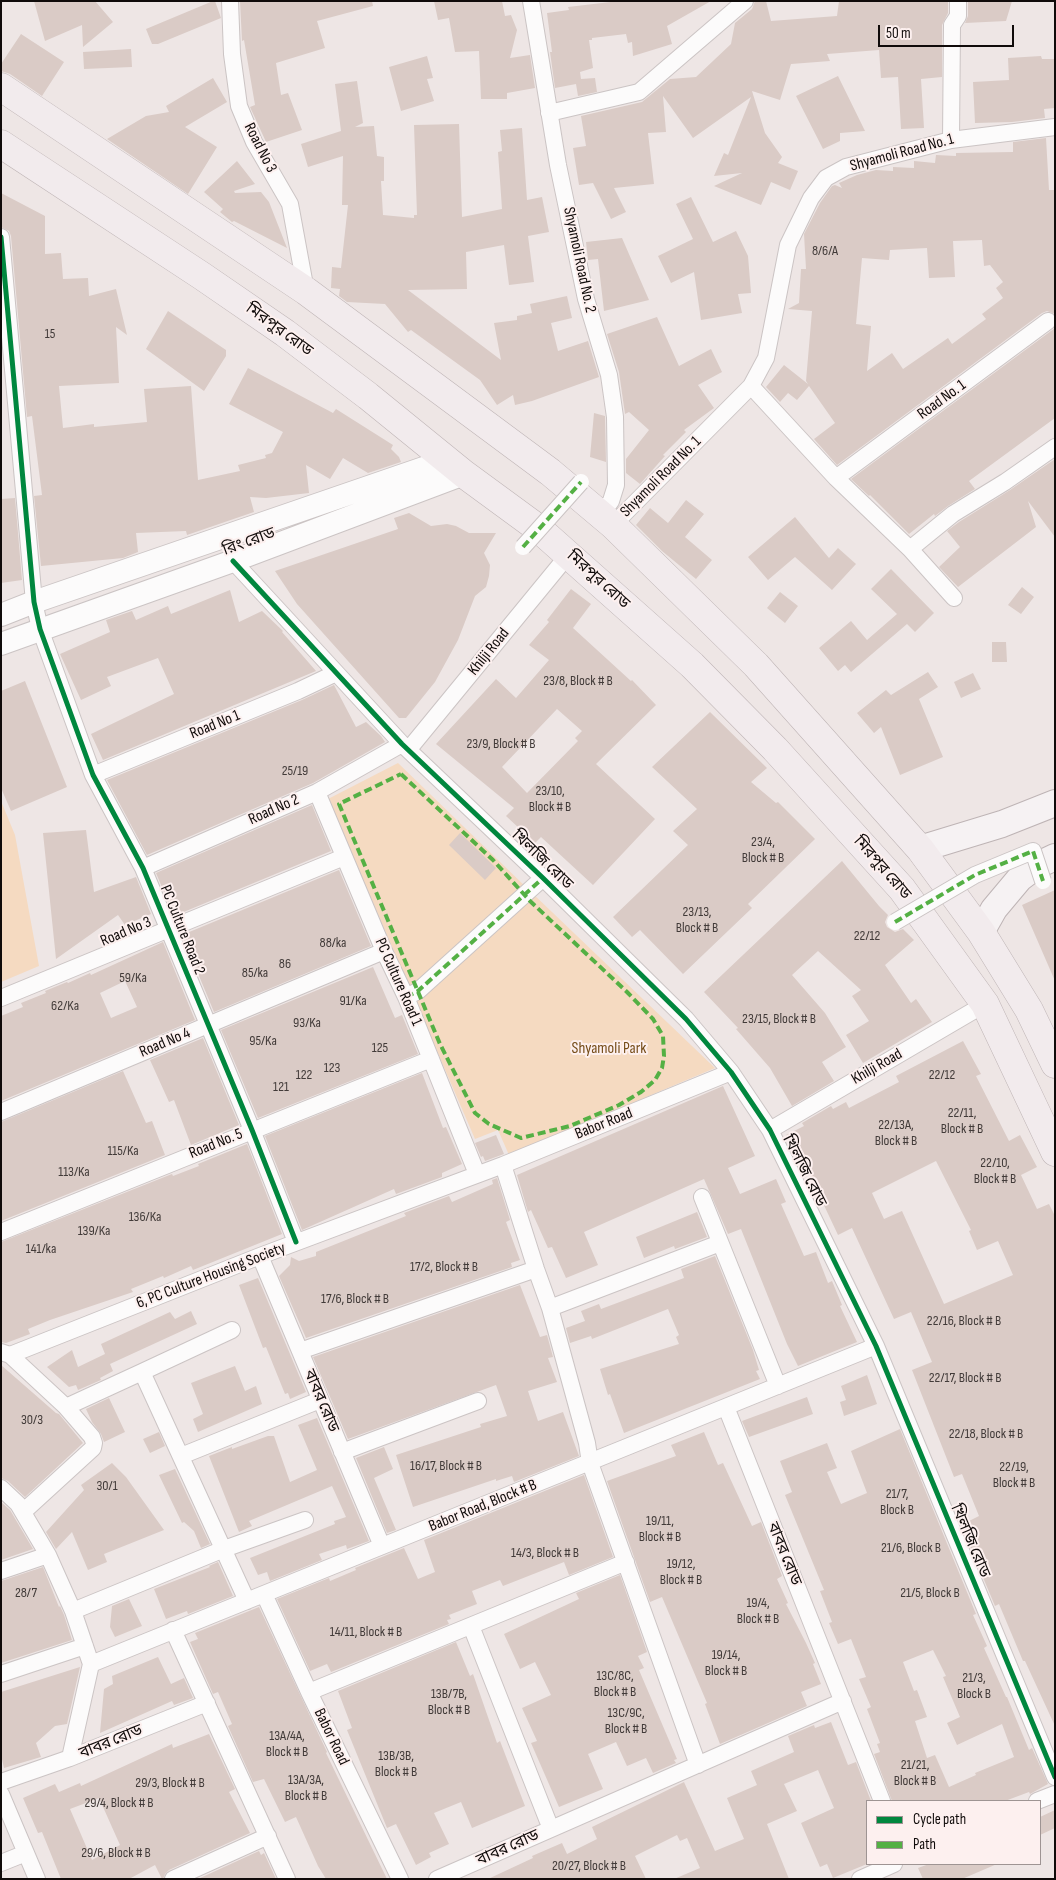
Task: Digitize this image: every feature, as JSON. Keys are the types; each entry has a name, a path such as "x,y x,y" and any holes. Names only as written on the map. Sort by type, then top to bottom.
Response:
{"highway":[{"path":"1,87 306,291 550,472 607,520 756,666 920,849 981,932 1029,1010 1055,1064"},
{"name":"মিরপুর রোড","path":"1,144 285,333 368,396 456,467 531,538 569,554 692,665 775,749 902,889 985,1004 1055,1152"}],"main road":[{"name":"রিং রোড","path":"1,644 233,562 456,467"},
{"name":"রিং রোড","path":"1,615 34,602 456,467"},
{"path":"920,849 1002,824 1055,803"},
{"path":"981,932 994,908 1020,878 1036,866 1055,857"}],"street":[{"name":"Road No 3","path":"230,1 232,54 239,106 254,142 290,204 306,291"},
{"name":"Shyamoli Road No. 2","path":"530,1 558,165 586,299 609,375 615,417 616,485 607,520"},
{"path":"550,113 638,92 745,1"},
{"path":"950,140 952,25 958,16 958,1"},
{"name":"Shyamoli Road No. 1","path":"607,520 751,386 766,358 788,245 811,198 826,178 846,167 950,140 1055,127"},
{"path":"1,237 34,602 40,629"},
{"name":"Road No. 1","path":"836,478 1048,321"},
{"path":"751,386 836,478 910,549 954,598"},
{"path":"910,549 953,514 1005,482 1055,447"},
{"path":"531,538 581,482"},
{"name":"Khilji Road","path":"406,747 569,554"},
{"name":"খিলজি রোড","path":"233,562 406,747 686,1019 731,1072 770,1130 876,1346 1055,1777"},
{"name":"PC Culture Road 2","path":"40,629 93,775 142,868 206,1025 252,1130 296,1242"},
{"name":"Road No 1","path":"93,775 336,673"},
{"name":"Road No 2","path":"142,868 316,792 406,747"},
{"name":"PC Culture Road 1","path":"316,792 384,951 406,997 477,1174"},
{"path":"895,922 975,876 1033,851 1043,881"},
{"name":"Road No 3","path":"1,998 344,857"},
{"path":"406,997 418,991 543,878"},
{"name":"Road No 4","path":"1,1112 384,951"},
{"name":"Khilji Road","path":"770,1130 985,1004"},
{"name":"Road No. 5","path":"1,1232 431,1059"},
{"name":"Babor Road","path":"477,1174 731,1072"},
{"path":"503,1165 550,1308 587,1443 590,1463 698,1765"},
{"name":"6, PC Culture Housing Society","path":"6,1353 477,1174"},
{"path":"702,1197 778,1386"},
{"path":"550,1308 720,1243"},
{"name":"বাবর রোড","path":"260,1256 382,1546"},
{"path":"300,1351 536,1269"},
{"path":"66,1407 232,1330"},
{"name":"Babor Road, Block # B","path":"91,1664 876,1346"},
{"path":"6,1353 66,1407 92,1437 94,1443 93,1448 23,1512"},
{"path":"142,1372 247,1601"},
{"path":"181,1456 320,1400"},
{"path":"342,1452 478,1401"},
{"name":"বাবর রোড","path":"726,1407 882,1800"},
{"path":"1,1488 18,1504 48,1554 73,1611 91,1664 70,1758"},
{"path":"73,1611 224,1549 305,1520"},
{"path":"1,1571 48,1554"},
{"path":"309,1692 626,1562"},
{"name":"Babor Road","path":"264,1594 309,1692 400,1879"},
{"name":"বাবর রোড","path":"472,1626 552,1829"},
{"path":"173,1630 287,1879"},
{"path":"1,1674 85,1646"},
{"name":"বাবর রোড","path":"437,1879 843,1701"},
{"name":"বাবর রোড","path":"1,1782 70,1758 207,1703"},
{"path":"1,1794 37,1879"},
{"path":"1040,1800 1055,1794"},
{"path":"173,1879 268,1836"},
{"path":"1,1863 26,1853"},
{"path":"860,1879 892,1865"}],"green space":[{"name":"Shyamoli Park","path":"398,763 715,1068 509,1155 498,1130 475,1139 328,799"},
{"path":"1,801 15,835 39,966 1,982"}],"building":[{"path":"34,1 95,1 113,22 83,47 82,25 45,41"},
{"path":"215,1 221,18 158,44 152,44 146,29"},
{"path":"240,1 372,1 373,6 317,21 325,48 276,63 281,95 288,93 302,130 266,142 250,107 255,105 244,40 242,41"},
{"path":"434,1 502,1 505,16 511,15 517,30 510,58 530,55 535,88 507,93 507,99 481,99 479,51 455,52 449,18 438,20"},
{"path":"619,1 711,1 667,26 672,44 633,56 632,42 628,43 626,34 592,38 592,40 589,40 593,68 580,72 581,79 595,78 597,92 578,96 576,84 555,88 547,13 569,10 568,7"},
{"path":"755,1 766,1 771,21 837,16 839,1 948,1 948,13 942,25 942,77 921,79 924,128 901,129 898,77 881,78 879,50 827,54 830,61 791,64 780,100 752,91 765,133 782,157 778,163 798,171 790,190 771,182 761,205 714,186 742,173 714,176 724,153 728,155 751,97 693,138 663,96 666,132 648,133 654,184 614,188 626,212 611,219 593,183 579,185 573,148 586,146 581,116 642,102 670,79 696,77 731,44 735,23 752,9"},
{"path":"968,1 1012,1 1006,21 965,23 968,16"},
{"path":"21,34 64,62 42,96 10,74 1,71 1,64"},
{"path":"131,49 132,67 84,69 83,52"},
{"path":"427,56 433,78 427,79 434,101 401,111 389,67"},
{"path":"1041,56 1042,59 1055,59 1055,108 1044,109 1045,118 1012,122 975,123 973,82 1009,80 1008,58"},
{"path":"838,76 865,131 840,133 840,141 823,149 796,96"},
{"path":"213,78 227,102 185,127 217,147 188,194 107,139 146,116 169,112 166,106"},
{"path":"357,81 363,123 355,127 374,126 377,156 384,157 384,181 381,181 383,215 414,218 414,215 417,215 414,125 459,124 462,217 502,209 498,152 502,151 500,130 522,128 527,200 542,197 549,232 528,236 534,282 509,285 504,245 466,252 467,289 408,290 501,360 494,323 517,320 517,316 532,313 530,304 567,296 572,318 551,323 558,351 588,341 599,377 532,401 515,405 513,395 497,405 480,380 411,330 408,332 385,304 347,302 339,296 340,289 331,288 332,267 341,268 348,205 342,205 343,156 308,167 301,144 341,131 335,84"},
{"path":"1046,138 1049,190 1055,190 1055,314 1047,311 1042,313 837,465 814,439 835,423 809,386 797,400 788,393 780,402 766,387 784,365 808,384 806,381 812,311 788,309 799,303 801,269 806,269 804,234 820,203 832,186 835,185 842,188 839,183 857,175 876,170 893,171 893,167 914,168 914,161 935,163 936,155 956,156 956,153 1013,152 1013,142","holes":["982,240 984,266 990,265 1003,282 996,288 1003,298 982,314 986,319 952,344 948,338 903,369 892,353 867,371 871,326 856,324 862,258 889,260 890,250 927,248 929,278 955,277 953,241"]},
{"path":"237,161 255,184 234,191 235,193 261,192 269,202 287,248 234,221 232,222 220,212 223,209 204,192"},
{"path":"1,193 45,216 45,254 61,253 63,279 88,278 89,296 116,289 127,335 116,327 119,383 59,386 63,428 94,424 94,427 147,422 144,389 191,386 198,480 240,471 238,465 266,458 265,455 272,453 283,432 229,404 248,368 333,413 336,409 393,445 391,449 401,462 368,473 343,458 330,479 306,465 309,493 266,498 250,497 254,512 187,535 186,531 136,533 138,552 123,558 41,566 34,496 42,495 32,416 27,417 11,236 9,231 1,227"},
{"path":"691,197 713,242 736,231 748,256 751,293 738,294 742,313 701,320 694,272 671,283 658,256 693,239 676,204"},
{"path":"622,238 649,300 604,311 598,259 588,260 586,242"},
{"path":"168,311 226,350 226,356 204,391 146,349"},
{"path":"657,317 679,366 711,349 722,372 698,385 714,408 684,430 686,432 663,455 665,456 640,484 626,473 626,459 649,430 629,412 625,414 619,372 607,334"},
{"path":"1055,328 1055,418 969,481 975,489 935,516 934,514 909,534 851,479"},
{"path":"594,413 605,416 606,462 590,457"},
{"path":"1055,459 1055,537 1028,501 1036,527 958,587 939,567 960,547 947,531"},
{"path":"15,498 22,580 1,583 1,499"},
{"path":"686,500 704,514 685,537 712,560 696,579 662,551 636,525 650,508 668,523"},
{"path":"409,513 431,526 447,524 456,526 469,533 496,533 484,553 490,565 486,587 475,596 458,640 435,682 406,718 399,718 297,604 275,571 398,529 394,518"},
{"path":"795,517 829,558 838,548 856,564 832,590 795,557 768,580 748,557"},
{"path":"891,569 934,613 915,632 907,624 851,672 845,665 838,671 819,648 851,621 867,640 897,614 871,589"},
{"path":"1022,587 1034,597 1021,614 1008,605"},
{"path":"571,589 591,604 573,628 632,680 656,705 596,764 655,819 593,885 541,837 535,843 506,816 514,808 436,744 496,679 516,698 549,660 529,645 549,622 547,620","holes":["557,709 582,731 575,738 578,741 527,793 502,767"]},
{"path":"230,590 239,622 262,611 283,631 316,671 103,760 91,734 174,694 158,658 107,677 111,686 81,700 60,654 110,632 106,620 132,611 136,620 168,606 171,614"},
{"path":"780,592 798,606 785,623 767,608"},
{"path":"992,642 1006,642 1007,662 992,662"},
{"path":"928,672 938,687 919,699 943,757 900,775 881,727 874,733 857,713 886,690 891,695"},
{"path":"973,673 981,689 961,698 954,682"},
{"path":"25,681 67,787 11,811 1,788 1,691"},
{"path":"334,685 356,727 366,722 385,742 313,783 147,855 107,780"},
{"path":"710,712 767,768 751,782 776,803 778,802 815,839 748,904 752,908 683,974 640,930 632,937 613,917 688,845 673,831 697,809 652,767"},
{"path":"312,805 331,851 174,916 156,873"},
{"path":"86,830 94,892 136,877 151,914 125,925 118,915 56,959 43,833"},
{"path":"460,833 496,868 485,880 449,845"},
{"path":"842,861 888,915 885,922 887,927 895,932 903,929 914,940 885,965 911,1003 916,999 932,1022 863,1063 846,1035 869,1021 852,996 861,990 818,951 792,975 825,1013 846,1047 822,1062 834,1081 792,1106 770,1068 736,1029 738,1028 704,992"},
{"path":"339,870 371,946 214,1012 182,935"},
{"path":"1055,890 1055,981 1022,905"},
{"path":"163,942 195,1020 1,1101 1,1016 23,1007 21,1003 46,993 45,991 90,973 91,975","holes":["125,981 137,1007 111,1018 100,993"]},
{"path":"373,967 395,1018 402,1015 418,1054 258,1118 221,1030"},
{"path":"203,1038 239,1125 191,1145 174,1100 169,1102 150,1060"},
{"path":"963,1041 981,1074 976,1076 1009,1141 1020,1135 1037,1167 1021,1175 1037,1209 1049,1204 1055,1216 1055,1726 1025,1661 1023,1661 999,1604 995,1606 961,1525 979,1516 962,1474 954,1477 912,1370 932,1362 911,1312 894,1319 852,1228 838,1235 796,1146 792,1148 786,1135 804,1126 802,1123 831,1106 833,1109 846,1102 849,1108 899,1082 896,1076","holes":["936,1161 971,1230 969,1231 977,1250 998,1241 1013,1275 944,1304 902,1211 884,1219 872,1193"]},
{"path":"123,1071 146,1123 152,1121 165,1155 1,1221 1,1122"},
{"path":"422,1073 443,1128 446,1127 462,1164 442,1173 442,1177 396,1194 394,1189 302,1230 265,1136"},
{"path":"723,1086 755,1156 728,1168 740,1194 776,1179 786,1202 781,1204 804,1256 816,1252 828,1283 832,1281 842,1305 840,1306 857,1342 798,1366 787,1344 741,1229 728,1234 704,1179 584,1232 598,1265 566,1278 552,1247 548,1248 531,1210 528,1212 517,1175"},
{"path":"496,1135 504,1154 485,1161 483,1156 481,1157 475,1143"},
{"path":"247,1144 282,1234 193,1270 191,1266 164,1278 163,1276 131,1289 133,1292 28,1329 30,1334 6,1343 1,1342 1,1242 172,1174 173,1176 199,1166 198,1164"},
{"path":"497,1178 510,1220 506,1222 520,1260 511,1263 512,1267 306,1338 279,1276 290,1265 291,1257 299,1261 316,1256 316,1252 406,1216 404,1213 449,1196 452,1202 493,1184 492,1180"},
{"path":"697,1212 707,1237 675,1249 674,1246 644,1258 636,1237"},
{"path":"715,1256 753,1350 759,1370 756,1371 760,1379 624,1433 610,1394 608,1395 600,1369 679,1344 676,1337 679,1335 668,1309 592,1339 591,1336 570,1343 566,1328 585,1321 581,1311 599,1304 601,1309 684,1278 681,1269"},
{"path":"258,1278 306,1392 290,1399 288,1393 285,1394 266,1347 263,1348 239,1285"},
{"path":"520,1285 540,1337 547,1335 553,1357 548,1358 557,1382 528,1391 538,1421 563,1412 579,1456 514,1482 512,1476 496,1481 496,1479 413,1507 396,1455 481,1427 480,1424 507,1416 496,1385 348,1439 313,1357"},
{"path":"191,1311 197,1324 110,1364 113,1371 100,1378 101,1380 78,1390 76,1385 69,1387 47,1367 72,1350 78,1367 105,1354 101,1344 170,1312 175,1319"},
{"path":"1,1365 59,1414 83,1443 25,1497 8,1481 1,1478"},
{"path":"235,1366 245,1391 256,1386 262,1404 198,1432 193,1419 203,1414 191,1383"},
{"path":"867,1375 877,1404 844,1416 840,1402 846,1400 841,1386"},
{"path":"807,1397 813,1414 749,1437 742,1421"},
{"path":"109,1398 125,1432 104,1442 86,1409"},
{"path":"317,1418 369,1541 347,1549 346,1545 319,1554 322,1560 270,1581 267,1572 258,1575 250,1558 335,1524 334,1521 346,1517 332,1486 249,1521 252,1526 239,1532 209,1456 232,1447 232,1449 268,1436 274,1436 290,1482 317,1470 298,1425"},
{"path":"900,1429 976,1614 973,1615 987,1646 984,1648 1029,1750 1032,1748 1048,1784 1030,1794 1029,1792 1008,1800 892,1800 874,1754 880,1752 877,1744 880,1743 867,1709 871,1707 859,1679 866,1677 851,1639 838,1644 829,1623 832,1622 820,1591 824,1590 785,1495 792,1492 780,1461 827,1443 837,1468 827,1472 841,1504 867,1493 851,1451","holes":["933,1650 946,1676 943,1677 960,1717 947,1723 957,1745 1002,1724 1014,1757 975,1773 976,1775 949,1787 935,1755 927,1758 915,1721 927,1717 917,1690 914,1691 903,1662"]},
{"path":"159,1432 165,1446 150,1453 143,1439"},
{"path":"704,1432 718,1465 723,1463 752,1526 761,1522 782,1576 777,1579 788,1603 786,1604 815,1663 813,1664 821,1684 801,1692 807,1706 720,1744 705,1704 707,1703 662,1597 650,1602 607,1481 676,1456 671,1445"},
{"path":"384,1447 393,1469 374,1478 396,1530 387,1533 356,1458"},
{"path":"112,1463 126,1477 164,1530 104,1554 107,1562 88,1570 72,1532 56,1549 46,1532 84,1490 81,1485"},
{"path":"175,1469 210,1544 201,1548 194,1531 184,1522 182,1523 159,1475"},
{"path":"584,1475 613,1557 569,1575 564,1562 503,1586 500,1580 472,1591 477,1604 449,1615 451,1619 447,1620 449,1624 331,1672 327,1664 310,1671 277,1599 329,1578 330,1581 356,1570 355,1568 404,1548 418,1579 435,1572 424,1540"},
{"path":"1,1502 10,1510 33,1549 1,1560"},
{"path":"218,1562 233,1596 188,1614 187,1611 166,1619 154,1589"},
{"path":"43,1567 64,1615 72,1640 1,1663 1,1581"},
{"path":"620,1575 647,1652 638,1656 644,1668 639,1670 677,1759 674,1760 676,1763 653,1773 646,1758 627,1766 616,1742 588,1754 603,1789 559,1807 531,1743 537,1741 522,1708 551,1695 535,1662 520,1669 504,1634 579,1599 576,1593"},
{"path":"129,1599 142,1626 115,1637 110,1627 112,1606"},
{"path":"259,1607 326,1753 387,1879 326,1879 318,1866 296,1817 285,1822 264,1779 253,1782 228,1726 232,1724 218,1692 213,1694 190,1642 198,1639 195,1633"},
{"path":"456,1642 470,1676 473,1674 497,1743 500,1741 525,1806 472,1828 461,1802 434,1813 449,1844 429,1853 431,1857 416,1865 396,1824 387,1828 347,1730 352,1728 338,1691"},
{"path":"158,1657 171,1684 184,1678 193,1698 174,1705 172,1701 100,1733 104,1689 113,1684 112,1676"},
{"path":"80,1667 67,1724 55,1726 36,1743 41,1757 4,1768 1,1755 1,1692"},
{"path":"831,1722 848,1765 856,1762 871,1800 866,1800 866,1864 833,1878 827,1864 820,1867 801,1823 834,1808 818,1770 784,1784 797,1811 767,1824 789,1879 674,1879 700,1868 687,1838 680,1841 677,1835 635,1856 646,1879 488,1879 562,1843 567,1854 597,1839 592,1827 684,1782 715,1851 744,1839 727,1798 757,1785 751,1771 794,1752 788,1736 814,1725 815,1728"},
{"path":"209,1734 235,1789 229,1792 250,1833 169,1870 163,1879 155,1865 129,1879 61,1879 42,1832 38,1833 23,1798 55,1784 59,1792 80,1783 81,1786 172,1744 173,1748","holes":["99,1798 120,1845 92,1860 70,1809"]},
{"path":"1055,1810 1055,1828 1041,1835 1041,1817"},
{"path":"259,1851 261,1855 264,1853 276,1879 198,1879"},
{"path":"926,1865 995,1865 962,1879 923,1879 918,1868"}],"marked path":[{"path":"523,547 581,482"},
{"path":"401,774 493,860 530,901 653,1019 663,1036 664,1056 662,1068 655,1080 641,1092 619,1105 570,1126 521,1138 489,1124 475,1113 440,1044 339,804 401,774"},
{"path":"895,922 975,875 1033,851 1043,881"},
{"path":"406,997 418,991 543,878"}],"cycle path":[{"path":"1,237 34,602 40,629 93,775 143,868 252,1130 296,1242"},
{"path":"233,561 402,744 543,878 686,1019 731,1072 770,1130 876,1346 1055,1777"}]}
